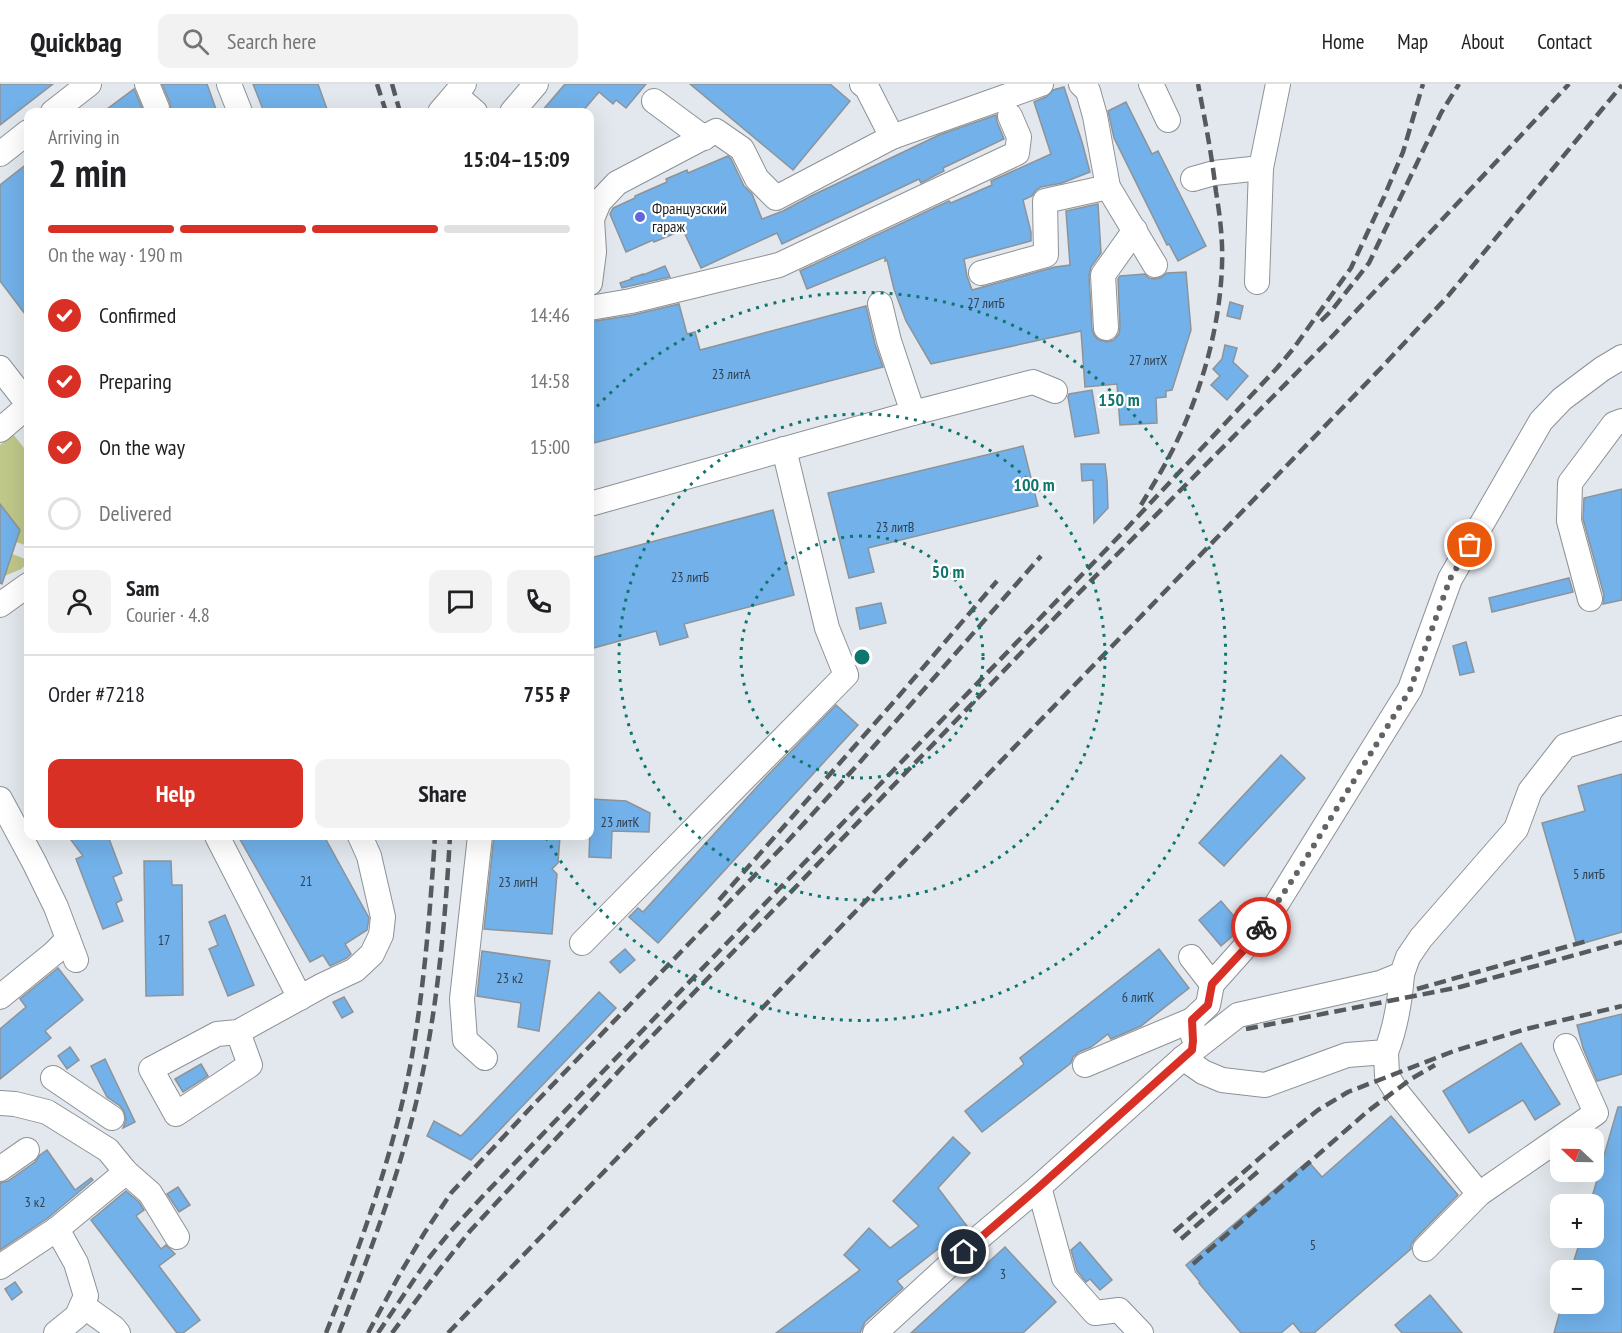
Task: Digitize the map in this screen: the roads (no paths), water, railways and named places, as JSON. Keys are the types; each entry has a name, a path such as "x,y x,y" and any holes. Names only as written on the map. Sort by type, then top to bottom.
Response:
{"street":[{"path":"58,108 89,84"},
{"path":"147,84 158,108"},
{"path":"229,84 238,108"},
{"path":"515,108 536,84"},
{"path":"862,84 867,88 892,137"},
{"path":"594,214 599,202 618,183 716,131 742,149 757,179 776,198 892,137 1041,84"},
{"path":"1081,84 1088,91 1095,116 1108,187 1155,265"},
{"path":"1151,84 1168,120"},
{"path":"1257,282 1261,168 1278,84"},
{"path":"453,97 469,108"},
{"path":"654,101 704,138"},
{"path":"594,307 631,301 778,265 1017,153 1019,137 1010,117"},
{"path":"0,154 24,138"},
{"path":"1193,178 1214,173 1261,168"},
{"path":"981,273 1046,255 1046,201 1108,187"},
{"path":"1106,328 1103,275 1135,230"},
{"path":"880,304 889,341 913,413"},
{"path":"1085,1065 1192,1020 1208,1005 1212,984 1254,939 1410,690 1450,579 1541,421 1562,399 1622,357"},
{"path":"0,368 24,400"},
{"path":"594,503 913,413 1033,382 1055,391"},
{"path":"0,430 24,409"},
{"path":"1590,599 1569,521 1570,483 1614,424 1622,421"},
{"path":"582,944 846,675 827,628 784,449"},
{"path":"0,605 24,588"},
{"path":"1479,1194 1396,1091 1387,1076 1386,1052 1394,1030 1402,974 1408,957 1421,938 1516,829 1530,791 1565,746 1622,728"},
{"path":"0,799 57,907 72,950 54,953 0,997"},
{"path":"219,840 300,998"},
{"path":"238,1032 355,970 372,954 381,935 383,917 369,856 362,840"},
{"path":"480,840 462,999 465,1040 485,1058"},
{"path":"1191,957 1212,984"},
{"path":"875,1333 977,1231 1028,1192 1187,1054 1238,1015 1380,983 1402,974"},
{"path":"1187,1054 1193,1041 1192,1020"},
{"path":"1425,1249 1479,1194 1596,1113 1566,1046"},
{"path":"1187,1054 1203,1072 1222,1080 1265,1085 1347,1055 1386,1052"},
{"path":"47,1112 59,1083 112,1118"},
{"path":"0,1103 15,1104 47,1112 108,1150 126,1172 150,1193 177,1237"},
{"path":"0,1169 27,1150"},
{"path":"0,1267 57,1229 126,1172"},
{"path":"1028,1192 1064,1278 1095,1313 1119,1310 1140,1333"},
{"path":"56,1333 77,1316 86,1296 76,1263 57,1229"},
{"path":"82,1305 118,1333"}],"railway":[{"path":"377,84 385,108"},
{"path":"392,84 399,108"},
{"path":"1141,505 1168,460 1191,409 1207,362 1217,314 1222,265 1221,228 1198,84"},
{"path":"378,1333 428,1259 482,1197 1127,528 1293,349 1351,268 1403,152 1423,84"},
{"path":"1321,321 1369,263 1441,113 1459,84"},
{"path":"392,1333 470,1231 630,1059 1071,601 1325,344 1569,84"},
{"path":"448,1333 1382,367 1448,296 1622,85"},
{"path":"368,1333 401,1272 451,1193 785,844 1041,556"},
{"path":"719,900 997,581"},
{"path":"326,1333 374,1202 403,1101 423,981 435,840"},
{"path":"339,1333 391,1190 416,1103 439,970 450,840"},
{"path":"1417,989 1590,940"},
{"path":"1246,1029 1460,987 1622,942"},
{"path":"1174,1232 1283,1138 1318,1110 1348,1092 1454,1051 1526,1029 1622,1006"},
{"path":"1193,1264 1368,1111 1411,1079 1435,1065"},
{"path":"1181,1239 1262,1168"}],"place":[{"name":"Французский гараж","path":"640,217"}]}
